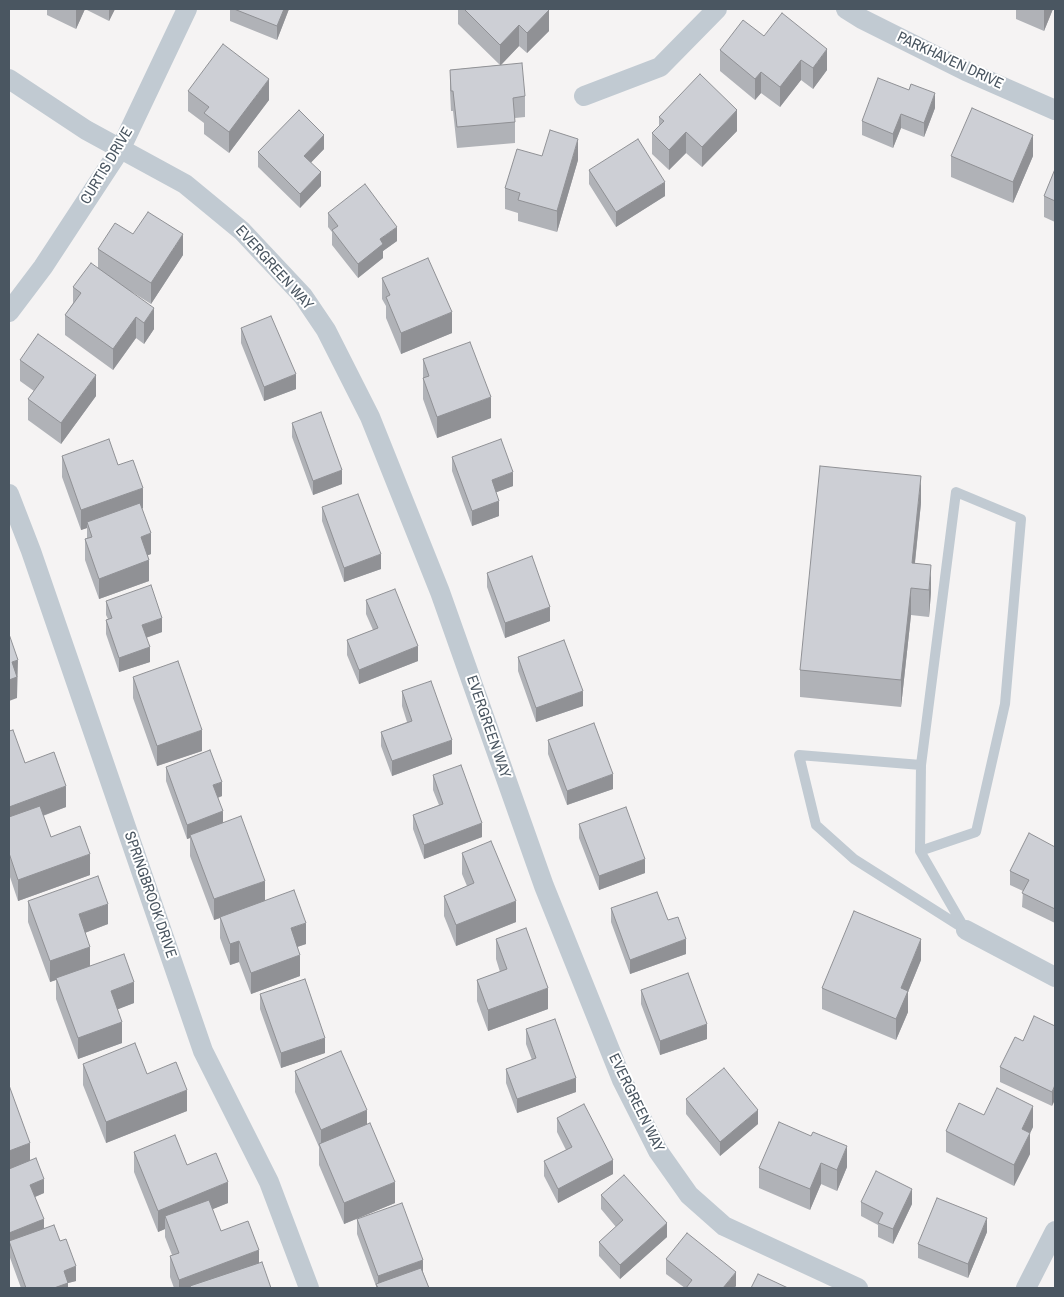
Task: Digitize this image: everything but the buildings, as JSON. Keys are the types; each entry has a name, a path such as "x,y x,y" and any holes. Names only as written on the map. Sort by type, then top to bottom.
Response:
{"street":[{"name":"CURTIS DRIVE","path":"9,312 43,266 121,148 187,9"},
{"path":"584,96 660,67 717,9"},
{"name":"PARKHAVEN DRIVE","path":"846,9 862,19 966,71 1055,110"},
{"name":"EVERGREEN WAY","path":"9,79 86,130 185,184 242,231 303,296 326,330 374,426 440,592 548,895 622,1080 658,1151 689,1195 724,1226 858,1288"},
{"name":"SPRINGBROOK DRIVE","path":"9,494 31,551 203,1051 269,1182 309,1288"},
{"path":"966,930 1055,977"},
{"path":"1026,1288 1055,1231"}],"lane":[{"path":"920,851 976,832 1005,704 1021,519 956,492 921,765 920,851 966,930"},
{"path":"921,765 799,755 816,824 854,859 966,930"}]}
